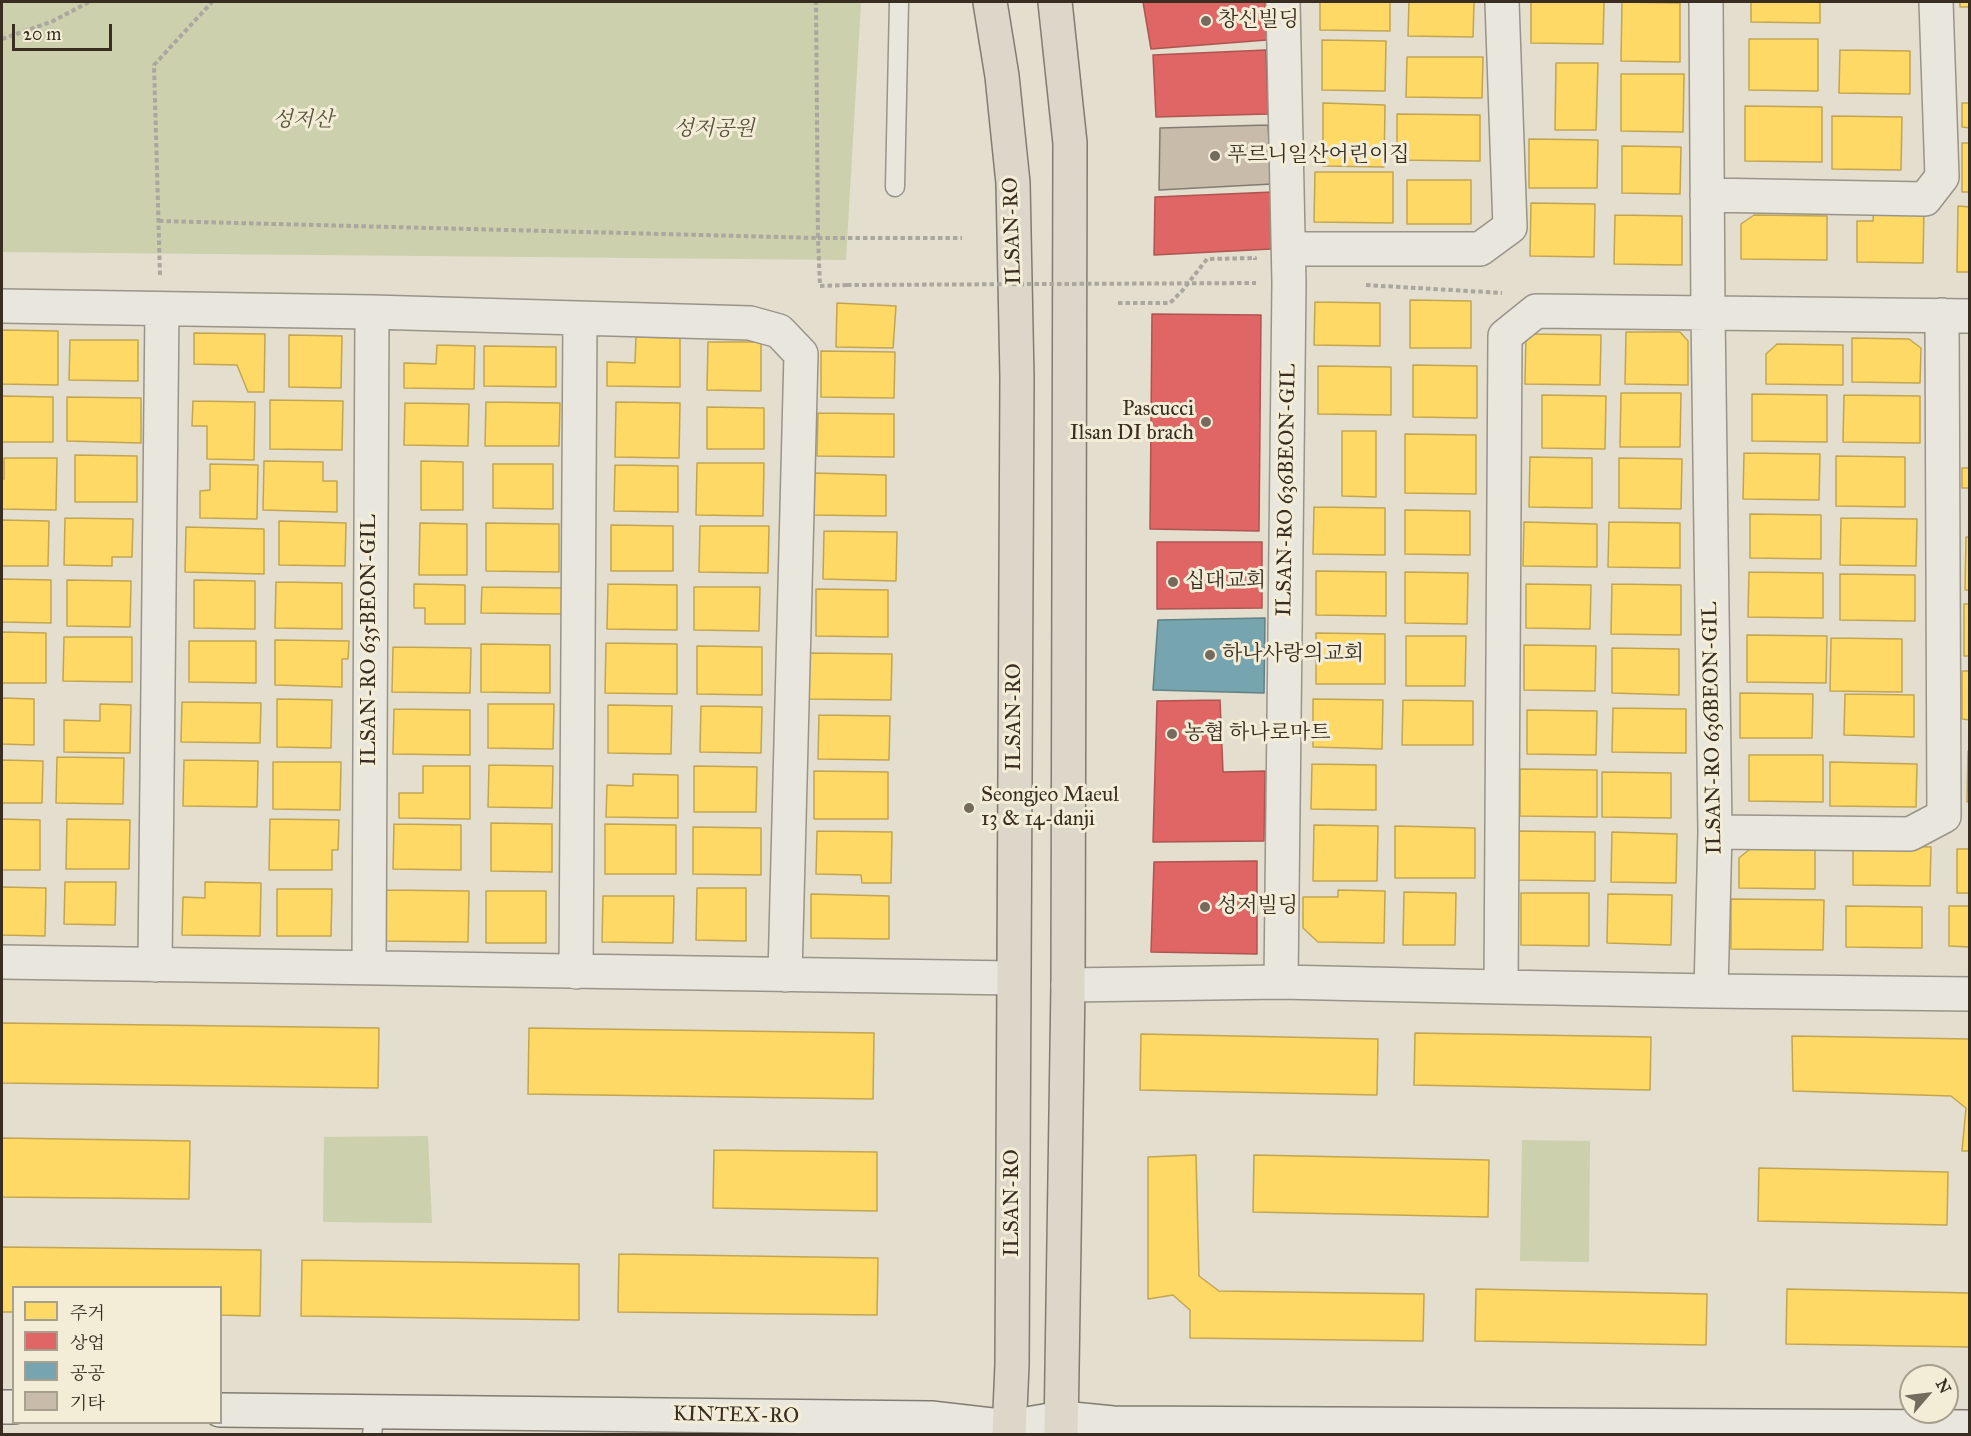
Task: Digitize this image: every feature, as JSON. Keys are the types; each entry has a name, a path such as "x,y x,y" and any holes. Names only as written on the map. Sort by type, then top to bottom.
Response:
{"main road":[{"name":"ILSAN-RO","path":"990,2 1002,76 1013,195 1017,378 1012,1365 1009,1431"},
{"path":"1055,2 1070,143 1068,985 1062,1426"}],"street":[{"name":"ILSAN-RO 636BEON-GIL","path":"1281,982 1289,249 1283,2"},
{"path":"1289,249 1480,249 1510,227 1502,2"},
{"name":"ILSAN-RO 636BEON-GIL","path":"1706,2 1714,832 1711,991"},
{"path":"1707,195 1925,198 1942,177 1936,2"},
{"path":"2,306 161,293 372,312 750,323 779,331 801,354 785,975"},
{"path":"155,965 161,293"},
{"path":"1501,987 1505,336 1536,311 1708,299 1956,315 1944,816 1910,834 1714,832"},
{"name":"ILSAN-RO 635BEON-GIL","path":"369,968 372,312"},
{"path":"576,972 580,319"},
{"path":"2,962 1013,978"},
{"path":"1068,985 1281,982 1970,994"},
{"name":"KINTEX-RO","path":"222,1410 374,1423 931,1418 1009,1431 1113,1423 1970,1427"}],"lane":[{"path":"895,187 899,2"}],"path":[{"path":"2,39 53,21 89,2"},
{"path":"161,293 154,65 212,2"},
{"path":"816,2 820,286 1256,283 1256,275"},
{"path":"159,221 818,238 962,238"},
{"path":"1118,303 1170,303 1207,259 1255,258 1255,266"},
{"path":"1358,285 1511,294"}],"green space":[{"name":"성저공원","path":"2,2 861,2 846,260 2,252"},
{"path":"428,1136 432,1223 323,1222 324,1137"},
{"path":"1522,1140 1590,1141 1589,1262 1520,1261"}],"building: 주거":[{"path":"1320,2 1390,2 1390,31 1320,30"},
{"path":"1409,2 1474,2 1473,37 1408,36"},
{"path":"1531,2 1604,2 1603,44 1531,43"},
{"path":"1622,2 1680,3 1680,62 1621,61"},
{"path":"1751,2 1820,2 1820,23 1751,22"},
{"path":"1960,2 1970,2 1970,7 1960,7"},
{"path":"1749,39 1818,39 1818,91 1749,90"},
{"path":"1322,40 1386,41 1385,91 1322,90"},
{"path":"1840,50 1910,51 1910,94 1839,93"},
{"path":"1407,57 1483,57 1482,98 1406,97"},
{"path":"1556,63 1598,63 1596,130 1555,130"},
{"path":"1621,74 1684,74 1683,132 1621,131"},
{"path":"1323,103 1385,105 1384,167 1323,166"},
{"path":"1962,103 1970,103 1970,128 1962,127"},
{"path":"1745,106 1822,107 1822,162 1745,161"},
{"path":"1397,114 1480,115 1480,161 1397,160"},
{"path":"1832,116 1902,117 1901,170 1832,169"},
{"path":"1529,139 1598,140 1597,188 1529,188"},
{"path":"1962,143 1970,143 1970,192 1962,192"},
{"path":"1622,146 1681,147 1680,194 1622,193"},
{"path":"1315,172 1393,172 1393,223 1314,222"},
{"path":"1407,180 1471,180 1471,224 1407,224"},
{"path":"1531,203 1595,204 1594,257 1530,256"},
{"path":"1874,205 1924,206 1923,263 1857,262 1857,221 1873,221"},
{"path":"1958,206 1970,207 1970,272 1957,272"},
{"path":"1615,215 1682,216 1682,265 1614,264"},
{"path":"1754,215 1827,216 1827,260 1741,259 1741,224"},
{"path":"1410,300 1471,301 1471,348 1410,348"},
{"path":"1315,302 1380,303 1380,346 1314,345"},
{"path":"837,303 896,306 893,348 836,347"},
{"path":"2,330 58,331 58,385 2,384"},
{"path":"1626,332 1680,332 1688,341 1688,385 1625,384"},
{"path":"194,333 265,334 264,392 248,392 237,365 194,364"},
{"path":"1526,334 1601,335 1600,385 1525,384"},
{"path":"289,335 342,336 341,388 289,387"},
{"path":"636,337 680,338 680,387 607,386 607,362 635,363"},
{"path":"1852,338 1909,339 1921,348 1920,383 1852,382"},
{"path":"70,340 138,340 138,381 69,380"},
{"path":"708,342 761,342 761,391 707,390"},
{"path":"1777,344 1843,345 1843,385 1766,384 1766,354"},
{"path":"437,345 475,346 474,389 404,388 404,363 436,364"},
{"path":"484,346 556,347 556,387 484,386"},
{"path":"821,351 895,352 894,398 821,397"},
{"path":"1413,365 1477,366 1477,418 1413,417"},
{"path":"1318,366 1391,367 1391,415 1318,414"},
{"path":"1621,393 1681,393 1680,447 1620,447"},
{"path":"1752,394 1827,395 1827,442 1752,441"},
{"path":"1542,395 1606,396 1605,449 1542,448"},
{"path":"1844,395 1920,396 1920,443 1843,442"},
{"path":"2,396 53,397 53,442 2,442"},
{"path":"67,397 141,398 141,443 67,441"},
{"path":"270,400 343,401 342,450 270,449"},
{"path":"193,401 255,402 254,460 207,459 207,426 192,426"},
{"path":"486,402 560,403 559,446 485,446"},
{"path":"616,402 680,403 679,458 615,457"},
{"path":"405,403 469,404 468,446 404,445"},
{"path":"707,407 764,408 764,449 707,449"},
{"path":"818,413 894,414 894,457 817,456"},
{"path":"1342,431 1376,431 1376,497 1342,496"},
{"path":"1405,434 1476,435 1476,494 1405,493"},
{"path":"1744,453 1820,454 1819,500 1743,499"},
{"path":"75,455 137,456 137,502 75,502"},
{"path":"1836,456 1905,457 1905,507 1836,506"},
{"path":"1530,457 1592,458 1592,508 1529,507"},
{"path":"4,458 57,458 56,510 2,509"},
{"path":"1619,458 1682,459 1681,509 1619,508"},
{"path":"264,461 323,462 323,481 337,481 337,512 263,510"},
{"path":"421,461 463,462 463,510 421,510"},
{"path":"697,463 764,463 763,516 696,515"},
{"path":"210,464 258,465 257,519 200,518 200,491 210,490"},
{"path":"493,464 553,464 553,509 493,508"},
{"path":"615,465 678,466 678,512 614,511"},
{"path":"1962,468 1970,468 1970,488 1962,488"},
{"path":"813,473 886,475 886,516 813,515"},
{"path":"1314,507 1385,508 1385,555 1313,554"},
{"path":"1405,510 1470,511 1470,555 1405,554"},
{"path":"1750,514 1821,515 1821,559 1750,558"},
{"path":"65,518 133,519 132,557 112,557 112,566 64,565"},
{"path":"1841,518 1917,519 1916,566 1840,565"},
{"path":"2,520 49,521 48,566 2,566"},
{"path":"279,521 346,523 345,566 279,565"},
{"path":"1524,522 1597,524 1597,567 1523,566"},
{"path":"1609,522 1680,523 1680,568 1608,567"},
{"path":"420,523 467,524 467,575 419,575"},
{"path":"486,523 559,524 559,572 486,571"},
{"path":"611,525 673,526 673,571 611,571"},
{"path":"700,526 769,526 768,573 699,572"},
{"path":"186,527 264,529 264,574 185,572"},
{"path":"824,531 897,532 896,581 823,579"},
{"path":"1966,537 1970,537 1970,590 1965,590"},
{"path":"1316,571 1386,572 1386,616 1316,615"},
{"path":"1405,572 1468,573 1467,624 1405,623"},
{"path":"1749,572 1823,573 1823,618 1748,617"},
{"path":"1840,574 1915,575 1915,621 1840,620"},
{"path":"2,579 51,580 51,623 2,622"},
{"path":"67,580 131,581 130,627 67,626"},
{"path":"194,580 255,581 255,629 194,628"},
{"path":"276,582 342,583 342,629 275,628"},
{"path":"414,584 465,585 465,624 425,624 425,608 414,608"},
{"path":"608,584 677,585 677,630 607,629"},
{"path":"1526,584 1591,585 1590,629 1526,628"},
{"path":"1612,584 1681,585 1681,635 1611,634"},
{"path":"482,587 562,588 562,614 481,613"},
{"path":"694,587 760,587 759,631 694,630"},
{"path":"816,589 888,590 888,637 816,636"},
{"path":"1964,604 1970,604 1970,656 1964,656"},
{"path":"2,632 46,633 46,683 2,683"},
{"path":"1316,633 1385,634 1385,684 1316,684"},
{"path":"1747,635 1827,636 1826,683 1747,682"},
{"path":"1406,636 1466,636 1465,686 1406,686"},
{"path":"64,637 132,637 132,682 63,681"},
{"path":"1831,638 1902,639 1902,692 1830,691"},
{"path":"275,640 349,641 348,659 342,659 342,687 275,685"},
{"path":"189,641 256,641 256,683 189,682"},
{"path":"606,643 677,644 677,694 605,693"},
{"path":"481,644 550,645 550,693 481,692"},
{"path":"1524,645 1596,646 1595,691 1524,690"},
{"path":"697,646 762,647 762,695 697,694"},
{"path":"393,647 471,648 470,693 392,692"},
{"path":"1612,648 1679,649 1679,695 1612,693"},
{"path":"809,653 892,654 891,700 809,699"},
{"path":"1962,671 1970,671 1970,720 1962,719"},
{"path":"1740,693 1813,694 1812,738 1740,738"},
{"path":"1845,694 1914,695 1914,737 1844,735"},
{"path":"2,698 34,699 34,745 2,744"},
{"path":"277,699 332,700 331,748 277,747"},
{"path":"1313,699 1383,700 1382,749 1313,747"},
{"path":"1403,700 1473,701 1473,745 1402,745"},
{"path":"182,702 261,703 260,743 181,742"},
{"path":"100,704 131,705 130,753 64,752 64,720 100,721"},
{"path":"488,704 554,704 553,749 488,748"},
{"path":"608,705 672,706 671,754 608,753"},
{"path":"701,706 762,707 761,753 700,752"},
{"path":"1613,708 1686,709 1686,753 1612,752"},
{"path":"394,709 470,710 470,755 393,754"},
{"path":"1527,710 1597,711 1596,755 1527,754"},
{"path":"819,715 890,716 889,760 818,759"},
{"path":"1968,751 1970,751 1970,802 1967,802"},
{"path":"1749,755 1823,755 1823,802 1749,801"},
{"path":"57,757 124,758 123,804 56,803"},
{"path":"2,760 43,761 42,803 2,803"},
{"path":"184,760 258,761 257,807 183,806"},
{"path":"273,762 341,762 340,810 273,809"},
{"path":"1830,762 1917,764 1916,807 1830,806"},
{"path":"1312,764 1376,765 1376,810 1311,809"},
{"path":"489,765 553,766 552,808 488,807"},
{"path":"423,766 470,766 470,819 399,818 399,793 423,793"},
{"path":"694,766 757,767 756,812 694,812"},
{"path":"1520,769 1597,770 1597,817 1520,816"},
{"path":"814,771 888,772 888,819 814,819"},
{"path":"1602,772 1671,773 1671,818 1602,817"},
{"path":"633,774 678,775 678,818 606,817 607,785 633,786"},
{"path":"2,819 40,820 40,870 2,870"},
{"path":"67,819 130,820 129,869 66,869"},
{"path":"270,819 339,820 338,850 332,850 332,870 269,870"},
{"path":"491,823 552,824 552,872 491,871"},
{"path":"394,824 461,825 461,870 393,869"},
{"path":"605,824 676,825 676,874 605,874"},
{"path":"1314,825 1378,826 1377,881 1313,881"},
{"path":"1395,826 1475,828 1475,878 1395,878"},
{"path":"693,827 761,828 761,875 693,874"},
{"path":"817,831 892,832 891,883 862,883 861,875 816,874"},
{"path":"1517,831 1595,832 1595,881 1517,880"},
{"path":"1612,832 1677,834 1676,883 1611,882"},
{"path":"1853,845 1931,847 1930,886 1853,885"},
{"path":"1750,849 1815,850 1815,889 1739,888 1739,858"},
{"path":"1957,849 1970,849 1970,893 1957,893"},
{"path":"65,882 116,882 115,925 64,924"},
{"path":"205,882 261,883 260,936 182,935 183,897 205,898"},
{"path":"2,887 46,888 45,936 2,935"},
{"path":"697,888 746,888 746,941 696,940"},
{"path":"277,889 332,889 331,936 277,936"},
{"path":"386,890 469,891 468,942 385,941"},
{"path":"1338,890 1385,891 1384,943 1318,942 1303,928 1303,897 1338,897"},
{"path":"486,891 546,891 546,943 486,943"},
{"path":"1404,892 1456,893 1455,945 1403,945"},
{"path":"1521,893 1589,893 1589,946 1521,945"},
{"path":"811,894 889,896 889,939 811,938"},
{"path":"1608,894 1672,895 1671,945 1607,943"},
{"path":"603,896 674,896 673,943 602,942"},
{"path":"1731,899 1824,900 1823,950 1731,949"},
{"path":"1846,906 1922,907 1922,948 1846,947"},
{"path":"1949,906 1970,906 1970,947 1949,946"},
{"path":"2,1023 379,1028 378,1088 2,1083"},
{"path":"529,1028 874,1033 873,1099 528,1094"},
{"path":"1415,1033 1651,1037 1650,1090 1414,1085"},
{"path":"1141,1034 1378,1039 1377,1095 1140,1090"},
{"path":"1792,1036 1969,1039 1970,1151 1962,1151 1966,1108 1951,1096 1793,1091"},
{"path":"2,1138 190,1141 189,1199 2,1197"},
{"path":"714,1150 877,1152 877,1211 713,1208"},
{"path":"1196,1155 1199,1276 1219,1291 1424,1294 1423,1341 1190,1338 1190,1310 1173,1295 1148,1299 1148,1157"},
{"path":"1254,1155 1489,1160 1488,1217 1253,1212"},
{"path":"1759,1168 1948,1172 1947,1225 1758,1221"},
{"path":"2,1247 261,1250 260,1316 222,1315 222,1286 12,1286 12,1312 2,1312"},
{"path":"619,1254 878,1258 877,1315 618,1312"},
{"path":"302,1260 579,1264 579,1320 301,1316"},
{"path":"1476,1289 1707,1294 1706,1345 1475,1341"},
{"path":"1787,1289 1970,1293 1970,1347 1786,1344"}],"building: 상업":[{"name":"창신빌딩","path":"1143,2 1265,2 1267,40 1151,49"},
{"path":"1266,50 1268,114 1156,117 1153,55"},
{"path":"1273,192 1271,249 1154,255 1155,197"},
{"name":"Pascucci Ilsan DI brach","path":"1152,314 1261,315 1259,531 1150,529"},
{"path":"1157,542 1262,542 1262,608 1157,609"},
{"path":"1220,700 1223,772 1265,771 1264,841 1153,842 1157,701"},
{"name":"성저빌딩","path":"1257,861 1257,954 1151,952 1154,862"}],"building: 공공":[{"name":"하나사랑의교회","path":"1265,618 1264,693 1153,690 1158,620"}],"building: 기타":[{"name":"푸르니일산어린이집","path":"1268,125 1272,184 1159,190 1160,128"}],"place":[{"name":"창신빌딩","path":"1206,21"},
{"name":"푸르니일산어린이집","path":"1215,156"},
{"name":"Pascucci Ilsan DI brach","path":"1206,422"},
{"name":"십대교회","path":"1173,582"},
{"name":"하나사랑의교회","path":"1210,655"},
{"name":"농협 하나로마트","path":"1172,734"},
{"name":"Seongjeo Maeul 13 & 14-danji","path":"969,808"},
{"name":"성저빌딩","path":"1205,907"}],"park label":[{"name":"성저산","path":"303,121"}]}
